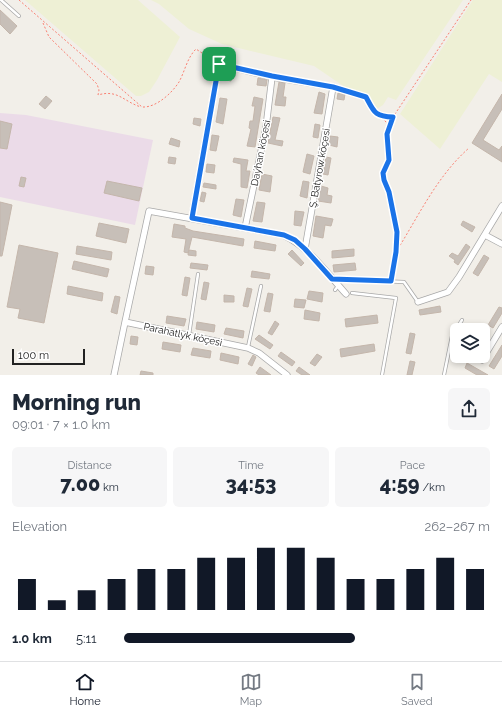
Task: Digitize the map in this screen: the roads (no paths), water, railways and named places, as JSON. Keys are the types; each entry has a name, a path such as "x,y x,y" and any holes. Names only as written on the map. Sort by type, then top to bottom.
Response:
{"street":[{"path":"192,218 219,64 272,76"},
{"name":"Ş. Batyrow köçesi","path":"272,76 333,87 305,249"},
{"name":"Daýhan köçesi","path":"245,228 266,127 272,76"},
{"path":"418,302 448,292 486,235 502,206"},
{"path":"114,375 149,211 284,235 295,240 305,249 332,279 337,288 349,293"},
{"path":"486,235 502,244"},
{"name":"Parahatlyk köçesi","path":"125,322 248,348 258,353 287,375"},
{"path":"490,347 502,327"}],"lane":[{"path":"1,0 19,16"},
{"path":"189,335 198,274"},
{"path":"332,279 404,282 418,302"},
{"path":"248,348 261,286"},
{"path":"349,293 396,298 382,375"},
{"path":"444,375 452,336 462,320"}]}
